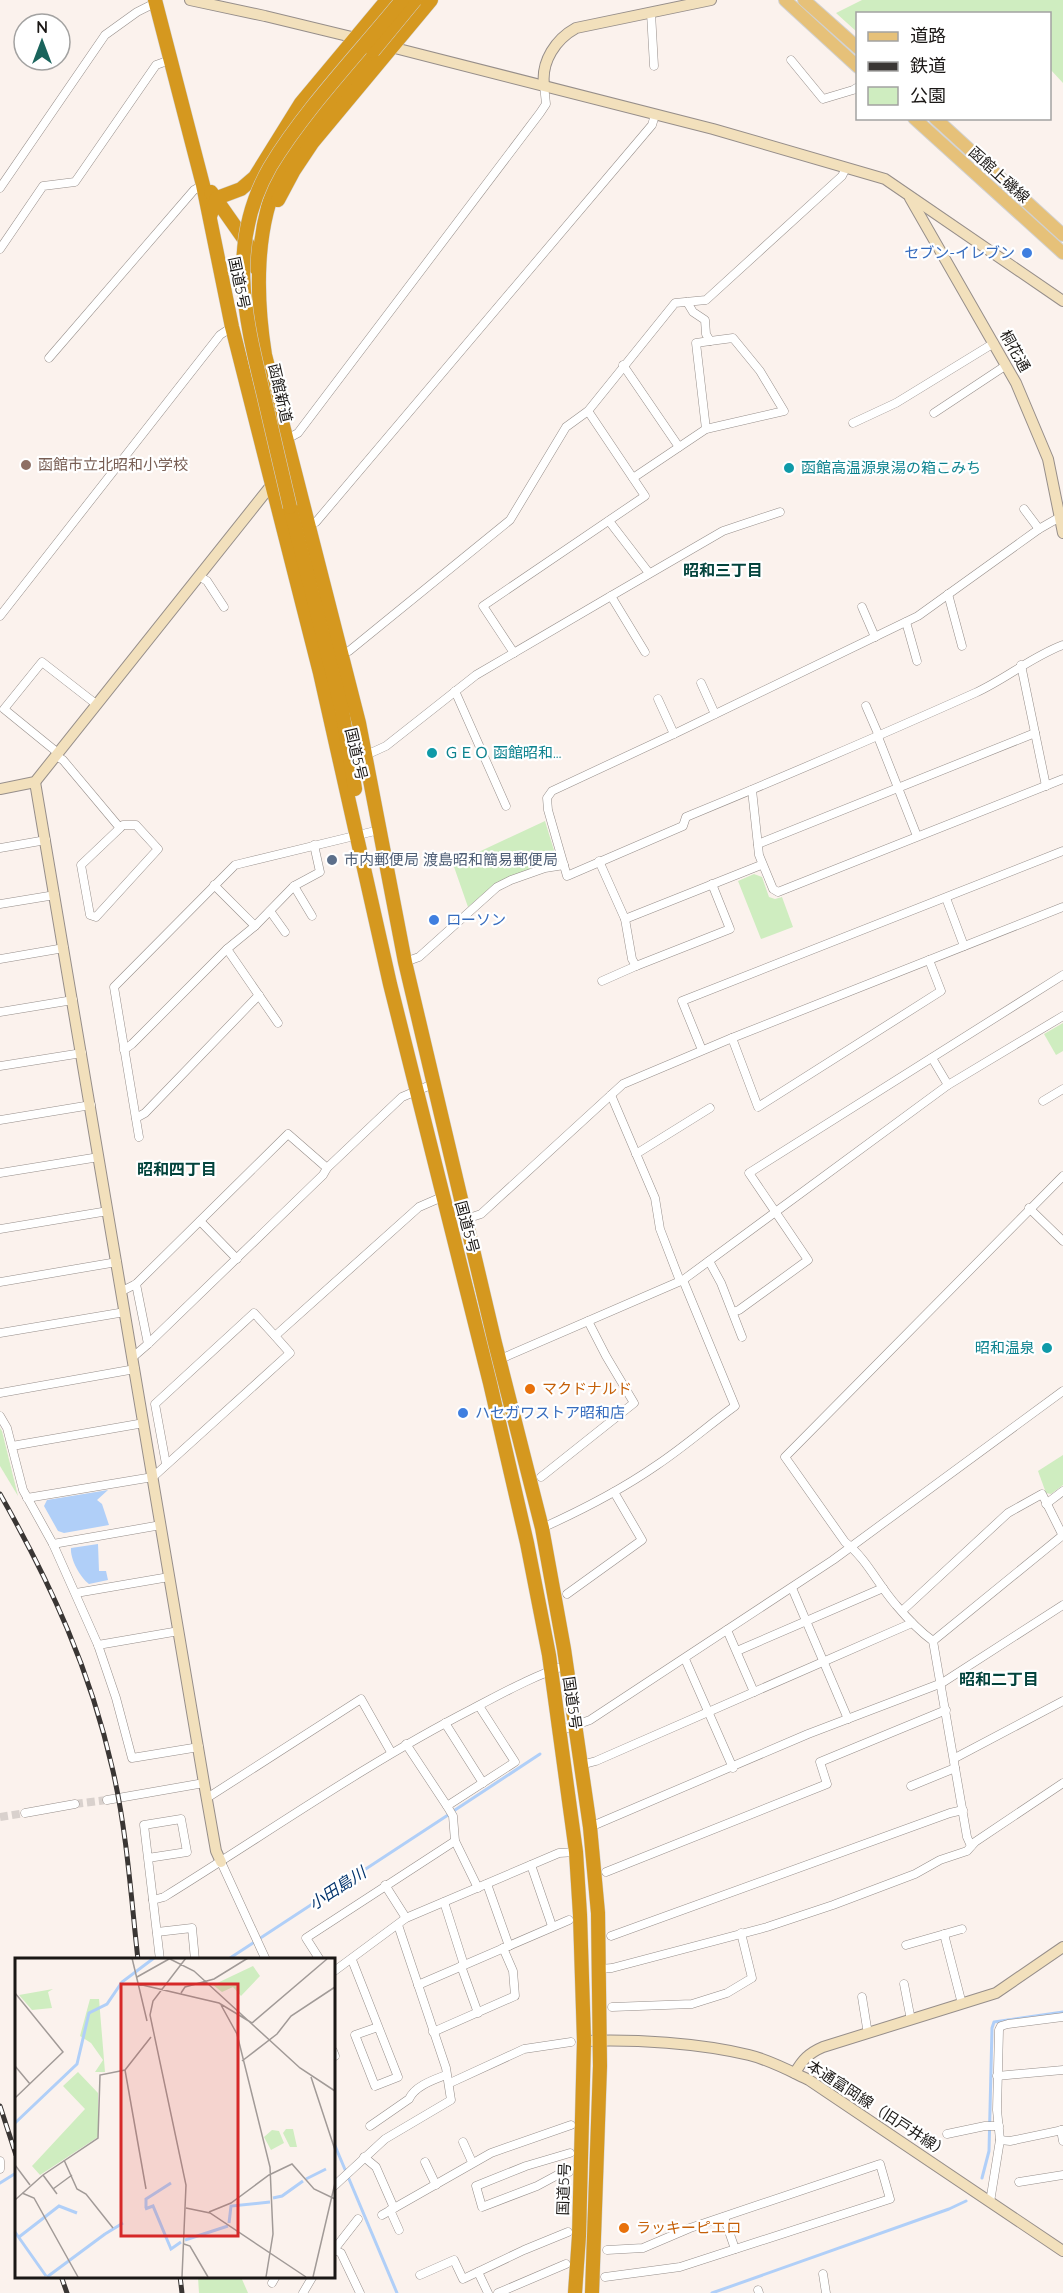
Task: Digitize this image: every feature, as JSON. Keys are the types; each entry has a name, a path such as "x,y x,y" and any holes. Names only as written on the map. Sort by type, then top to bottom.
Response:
{"highway":[{"path":"209,218 217,198 241,189 255,177 288,122 387,0"},
{"name":"函館新道","path":"357,836 359,814 357,757 342,710 246,324 242,281 244,242 248,222 263,183 279,155 307,115 402,0"},
{"name":"国道5号","path":"415,0 339,92 285,165 270,201 263,236 258,282 258,311 266,356 287,439 329,658 357,836 416,1090 528,1543 551,1670 576,1852 580,1915 578,2041 580,2214 575,2293"},
{"path":"263,236 285,186 307,150 431,0"},
{"name":"国道5号","path":"158,1 170,60 203,185 232,327 273,483 329,658"},
{"name":"国道5号","path":"203,185 217,198 251,249 258,282"},
{"path":"215,249 222,235 232,232 241,234"},
{"name":"国道5号","path":"357,757 379,831 405,962 433,1084 542,1528 567,1665 590,1827 598,1913 600,2040 592,2293"}],"main road":[{"path":"785,0 856,65"},
{"path":"804,0 856,46"},
{"name":"函館上磯線","path":"916,120 1063,253"},
{"name":"函館上磯線","path":"937,120 1063,235"}],"street":[{"path":"190,0 265,16 544,85 771,145 885,179 1063,301"},
{"path":"287,439 298,434 540,113 546,104 543,78 551,51 558,42 569,32 582,26 711,0"},
{"path":"0,188 105,35 137,12 158,1"},
{"path":"651,13 654,66"},
{"path":"0,249 43,186 75,182 156,65 170,60"},
{"path":"791,60 823,99 856,88"},
{"path":"316,522 652,125 655,115"},
{"path":"329,658 349,651 510,520 566,427 588,411 675,303 706,300 842,176 846,168"},
{"path":"49,358 194,190 203,185"},
{"name":"桐花通","path":"909,195 1016,383 1048,459 1063,533"},
{"path":"687,302 693,312 705,320 706,334 710,341"},
{"path":"0,616 220,335 232,327"},
{"path":"633,478 706,429 784,411 760,371 733,338 696,343 706,429"},
{"path":"853,423 896,404 994,343"},
{"path":"623,365 679,447"},
{"path":"934,412 1005,366"},
{"path":"514,653 483,606 645,496 588,411"},
{"path":"0,789 35,782 273,483"},
{"path":"1024,509 1039,529"},
{"path":"357,757 386,746 476,675 649,573 723,531 780,512"},
{"path":"1060,517 1039,529 906,622 549,793 548,810 567,876 683,826 686,818 980,691 1021,666 1063,645"},
{"path":"609,521 649,573"},
{"path":"199,576 207,580 224,607"},
{"path":"948,594 962,646"},
{"path":"611,596 645,652"},
{"path":"862,608 875,637"},
{"path":"906,622 917,661"},
{"path":"96,705 42,662 4,710 63,760 120,828"},
{"path":"1021,666 1046,786"},
{"path":"700,682 715,714"},
{"path":"455,691 506,806"},
{"path":"658,699 674,734"},
{"path":"866,706 917,836"},
{"path":"758,844 1035,733"},
{"path":"752,790 761,865 772,889 778,892 1063,779"},
{"path":"35,782 216,1851 265,1958"},
{"path":"123,825 136,825 158,849 96,917 90,915 81,865 120,828 123,825"},
{"path":"139,1137 114,987 235,865 379,831"},
{"path":"0,848 46,840"},
{"path":"124,1050 294,886 320,872 314,845"},
{"path":"702,1050 682,1001 1063,851"},
{"path":"599,861 624,919 632,959 636,966"},
{"path":"405,962 418,957 503,883 545,868 564,865"},
{"path":"624,919 761,865"},
{"path":"602,981 730,929 712,884"},
{"path":"214,885 255,926"},
{"path":"294,886 312,916"},
{"path":"0,904 55,895"},
{"path":"946,898 964,946"},
{"path":"466,1220 481,1214 623,1084 702,1050 1063,907"},
{"path":"270,911 285,932"},
{"path":"0,958 64,948"},
{"path":"227,949 278,1023"},
{"path":"732,1038 758,1107 940,991 928,960"},
{"path":"734,1312 808,1260 749,1173 1063,975"},
{"path":"136,1118 145,1113 259,994"},
{"path":"0,1012 73,999"},
{"path":"484,1363 499,1359 682,1281 948,1085 1063,1016"},
{"path":"0,1066 82,1053"},
{"path":"932,1059 948,1085"},
{"path":"133,1357 237,1259 402,1096 433,1084"},
{"path":"1043,1101 1063,1089"},
{"path":"542,1528 614,1492 659,1464 735,1406 660,1229 655,1198 610,1095"},
{"path":"0,1120 91,1105"},
{"path":"636,1154 710,1108"},
{"path":"122,1291 136,1284 288,1134 327,1168"},
{"path":"0,1173 99,1157"},
{"path":"971,1846 933,1641 912,1623 851,1546 845,1542 785,1457 1063,1176"},
{"path":"275,1336 419,1207 442,1197"},
{"path":"1029,1208 1063,1241"},
{"path":"0,1229 108,1211"},
{"path":"200,1221 237,1259"},
{"path":"709,1261 734,1312 742,1337"},
{"path":"0,1282 117,1262"},
{"path":"136,1284 148,1344"},
{"path":"0,1333 125,1312"},
{"path":"12,1446 144,1418 155,1404 254,1313 290,1353 153,1477 27,1498"},
{"path":"541,1477 634,1403 588,1321"},
{"path":"0,1393 135,1370"},
{"path":"560,1731 590,1720 792,1588 1063,1391"},
{"path":"155,1404 166,1464"},
{"path":"0,1416 7,1428 27,1498 53,1544 98,1646 116,1698 132,1758 199,1747"},
{"path":"1046,1503 1063,1491"},
{"path":"567,1594 642,1540 614,1492"},
{"path":"902,1611 1008,1513 1042,1494 1062,1538 933,1641"},
{"path":"53,1544 161,1525"},
{"path":"76,1593 169,1577"},
{"path":"792,1588 848,1719"},
{"path":"737,1651 883,1588"},
{"path":"590,1827 848,1719 942,1683 1063,1605"},
{"path":"581,1765 596,1761 912,1623"},
{"path":"727,1630 754,1692"},
{"path":"98,1646 179,1631"},
{"path":"685,1659 733,1768"},
{"path":"153,1900 164,1897 221,1862 391,1752 539,1674 567,1665"},
{"path":"207,1798 361,1699 391,1752"},
{"path":"955,1758 1063,1701"},
{"path":"447,1806 515,1762 479,1706"},
{"path":"606,1872 827,1784 820,1762 946,1710"},
{"path":"445,1723 483,1783"},
{"path":"406,1744 453,1816 455,1841 478,1888"},
{"path":"911,1786 955,1768"},
{"path":"106,1800 204,1783"},
{"path":"600,1969 612,1968 741,1933 833,1905 915,1874 940,1860 967,1851 1063,1783"},
{"path":"25,1813 75,1804"},
{"path":"611,1936 939,1816 963,1810"},
{"path":"148,1858 187,1852 181,1819 144,1825 160,1958"},
{"path":"319,1958 306,1938 455,1841"},
{"path":"334,1971 406,1918 559,1853 576,1852"},
{"path":"531,1865 552,1926"},
{"path":"434,2032 515,1996 513,1971 487,1884"},
{"path":"385,1885 406,1918"},
{"path":"444,1902 478,2013"},
{"path":"418,1985 569,1920"},
{"path":"334,2186 385,2139 451,2100 448,2079 434,2032 398,1925"},
{"path":"157,1932 192,1928 195,1958"},
{"path":"906,1944 962,1929"},
{"path":"612,2007 692,2004 728,1993 752,1978 741,1933"},
{"path":"944,1934 962,2004"},
{"path":"795,2073 810,2053 823,2047 996,1993 1063,1947"},
{"path":"352,1959 398,2077 375,2086 355,2035 378,2027"},
{"path":"904,1984 910,2015"},
{"path":"862,1997 867,2028"},
{"path":"990,2202 1000,2140 997,2126 997,2076 1001,2026 1063,2017"},
{"name":"本通富岡線（旧戸井線）","path":"578,2041 600,2040 710,2048 752,2056 795,2073 809,2080 1063,2251"},
{"path":"370,2126 409,2099 427,2083 448,2079 524,2049 578,2041"},
{"path":"997,2076 1063,2070"},
{"path":"382,2215 472,2162 571,2125"},
{"path":"947,2134 985,2126 997,2126"},
{"path":"1000,2140 1010,2141 1062,2130 1063,2141"},
{"path":"463,2142 472,2162"},
{"path":"569,2172 562,2172 537,2186 482,2206 476,2186 526,2166 570,2153"},
{"path":"364,2157 376,2167 399,2230"},
{"path":"0,2161 0,2169"},
{"path":"425,2162 436,2185"},
{"path":"605,2277 666,2270 890,2199 880,2164 690,2228 643,2248 607,2250"},
{"path":"1019,2182 1063,2175"},
{"path":"724,2217 735,2249"},
{"path":"334,2249 358,2219"},
{"path":"420,2275 454,2260 463,2278 568,2232"},
{"path":"334,2250 341,2253 360,2293"},
{"path":"498,2293 566,2264"},
{"path":"478,2272 488,2293"},
{"path":"823,2274 826,2293"},
{"path":"303,2293 312,2278"}],"green space":[{"path":"862,0 1063,0 1063,83 1051,70 1051,12 856,12 856,31 836,13"},
{"path":"545,821 557,860 497,882 468,907 453,864"},
{"path":"754,874 762,877 769,897 775,899 782,897 793,927 761,939 738,881"},
{"path":"1063,1023 1063,1051 1056,1055 1044,1034"},
{"path":"0,1428 2,1431 18,1496 0,1466"},
{"path":"1063,1455 1063,1485 1051,1494 1046,1493 1038,1471"},
{"path":"198,2278 241,2278 248,2293 199,2293"}],"water":[{"path":"108,1490 97,1500 102,1504 109,1525 64,1533 58,1531 44,1506 47,1500"},
{"path":"98,1544 99,1571 106,1571 108,1580 89,1584 76,1568 71,1548"}],"waterway":[{"name":"小田島川","path":"455,1810 540,1754"},
{"name":"小田島川","path":"230,1958 448,1815"},
{"path":"982,2178 989,2151 994,2022 1063,2012"},
{"path":"334,2143 397,2293"},
{"name":"小田島川","path":"0,2183 15,2174"},
{"path":"712,2293 966,2201"}],"tunnel":[{"path":"75,1804 107,1800"},
{"path":"0,1817 25,1813"}],"railway":[{"path":"0,1494 36,1561 67,1628 81,1662 104,1734 122,1818 138,1958"},
{"path":"0,2106 15,2152"},
{"path":"62,2278 67,2293"},
{"path":"180,2278 182,2293"}],"place":[{"name":"セブン-イレブン","path":"1027,253"},
{"name":"函館市立北昭和小学校","path":"26,465"},
{"name":"函館高温源泉湯の箱こみち","path":"789,468"},
{"name":"ＧＥＯ 函館昭和…","path":"432,753"},
{"name":"市内郵便局 渡島昭和簡易郵便局","path":"332,860"},
{"name":"ローソン","path":"434,920"},
{"name":"昭和温泉","path":"1047,1348"},
{"name":"マクドナルド","path":"530,1389"},
{"name":"ハセガワストア昭和店","path":"463,1413"},
{"name":"ラッキーピエロ","path":"624,2228"}],"district":[{"name":"昭和三丁目","path":"723,570"},
{"name":"昭和四丁目","path":"177,1169"},
{"name":"昭和二丁目","path":"999,1679"}]}
